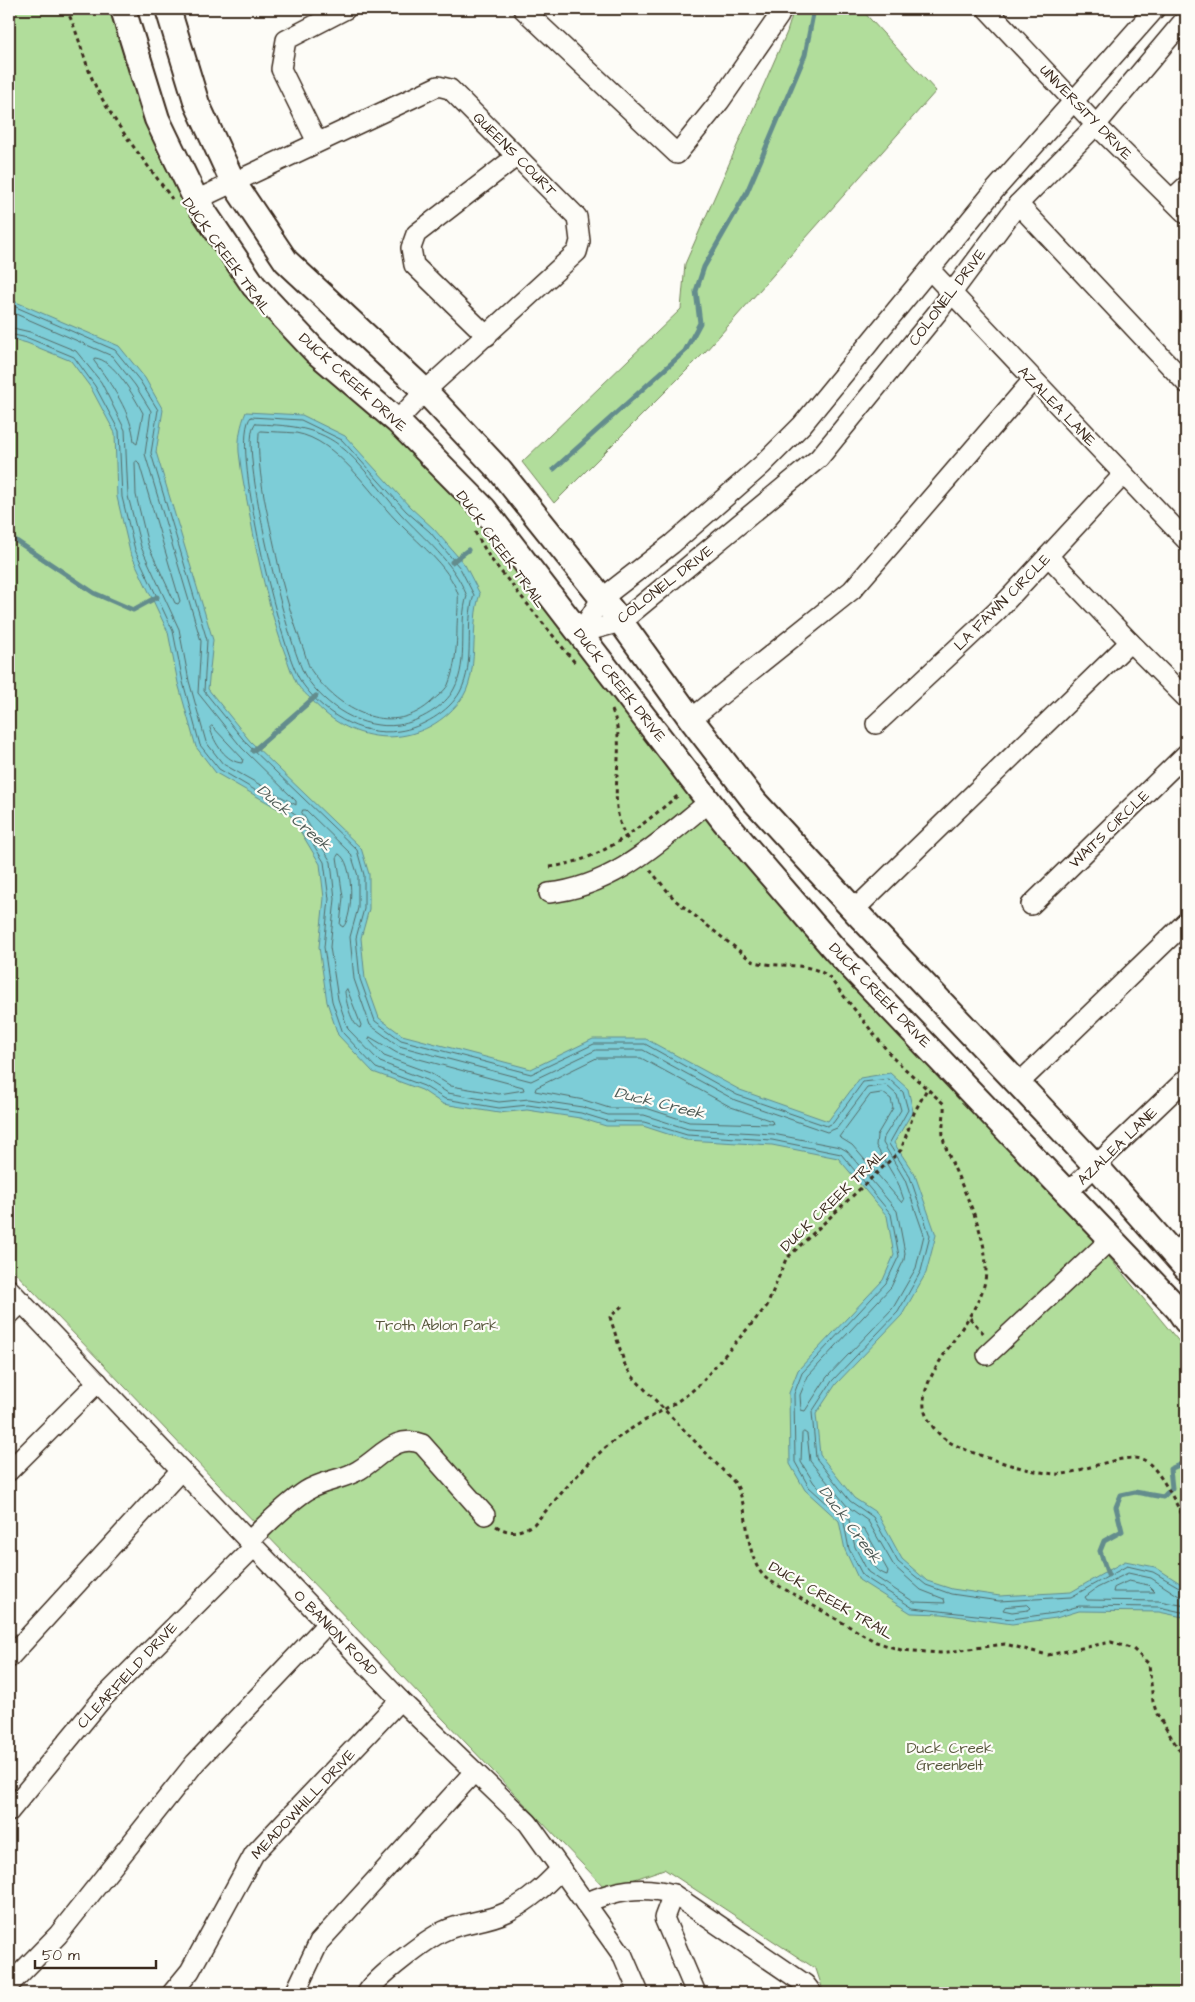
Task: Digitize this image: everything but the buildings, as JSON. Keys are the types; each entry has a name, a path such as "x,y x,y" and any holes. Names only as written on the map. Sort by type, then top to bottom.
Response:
{"main road":[{"name":"DUCK CREEK DRIVE","path":"123,9 185,201 254,286 315,351 397,421 484,509 709,802 836,951 1112,1238 1178,1309 1186,1321"},
{"path":"168,9 198,104 233,182 286,262 425,391 500,471 621,622 691,719 755,802 1017,1085 1182,1255"}],"street":[{"path":"316,142 281,69 286,40 346,9"},
{"path":"523,9 676,154 720,101 782,9"},
{"name":"UNIVERSITY DRIVE","path":"987,9 1096,125 1186,214"},
{"name":"COLONEL DRIVE","path":"580,633 601,599 672,544 769,458 802,425 994,191 1155,9"},
{"name":"COLONEL DRIVE","path":"580,633 621,622 819,458 952,293 1018,204 1096,125 1186,18"},
{"name":"QUEENS COURT","path":"185,201 233,182 438,86 450,89 577,217 580,241 577,252 425,391 397,421"},
{"path":"487,336 414,265 411,248 416,234 517,156"},
{"path":"1172,199 1186,186"},
{"path":"1018,204 1186,383"},
{"name":"AZALEA LANE","path":"930,270 1032,381 1186,540"},
{"path":"691,719 852,590 1032,381"},
{"name":"LA FAWN CIRCLE","path":"876,724 997,611 1123,475"},
{"path":"1048,556 1186,698"},
{"path":"854,910 1130,642"},
{"name":"WAITS CIRCLE","path":"1031,904 1186,754"},
{"path":"549,893 569,891 596,882 641,857 709,802"},
{"path":"1017,1085 1186,922"},
{"name":"AZALEA LANE","path":"1068,1192 1186,1079"},
{"path":"988,1355 1112,1238"},
{"name":"O BANION ROAD","path":"13,1302 98,1382 400,1700 528,1823 623,1956 639,1993"},
{"path":"9,1471 98,1382"},
{"name":"CLEARFIELD DRIVE","path":"9,1812 102,1698 251,1544 307,1491 326,1481 358,1470 398,1443 410,1439 422,1444 485,1516"},
{"path":"9,1658 180,1470"},
{"path":"9,1985 58,1935 195,1763 327,1624"},
{"name":"MEADOWHILL DRIVE","path":"172,1993 190,1972 254,1854 400,1700"},
{"path":"294,1993 319,1942 474,1772"},
{"path":"367,1993 400,1962 444,1930 483,1922 506,1912 540,1892 561,1869"},
{"path":"585,1903 604,1894 626,1890 653,1888 673,1894 805,1984 812,1993"},
{"path":"673,1894 664,1918 696,1993"}],"path":[{"name":"DUCK CREEK TRAIL","path":"66,9 77,29 88,68 112,115 185,201"},
{"name":"DUCK CREEK TRAIL","path":"472,527 490,558 579,667"},
{"path":"610,707 616,721 619,744 616,792 621,826 626,837 675,900 752,961 762,964 803,966 819,970 828,976 888,1052 928,1087 944,1104 942,1127 945,1145 977,1226 982,1246 985,1279 981,1296 970,1318 926,1383 923,1397 926,1413 934,1428 949,1442 980,1455 1043,1472 1061,1474 1130,1458 1143,1460 1154,1468 1186,1522"},
{"path":"616,721 622,724"},
{"path":"550,867 599,854 626,837 681,793 676,786"},
{"name":"DUCK CREEK TRAIL","path":"485,1516 504,1531 522,1531 534,1524 602,1451 664,1408 687,1396 699,1385 767,1306 786,1259 900,1150 914,1113 928,1087"},
{"path":"622,1306 610,1316 625,1365 632,1376 664,1408"},
{"name":"DUCK CREEK TRAIL","path":"664,1408 736,1484 745,1506 756,1566 767,1579 876,1642 900,1650 940,1652 1005,1644 1048,1655 1111,1642 1133,1649 1149,1664 1153,1702 1157,1714 1186,1761"}],"green space":[{"name":"Duck Creek Greenbelt","path":"9,9 117,9 194,203 474,516 646,735 716,831 893,1029 1099,1245 1186,1350 1186,1993 824,1993 816,1969 664,1869 606,1889 9,1266"},
{"path":"794,9 861,9 936,91 705,352 554,503 522,462 681,309 685,264 787,32"}],"water":[{"name":"Duck Creek","path":"9,299 119,346 145,378 163,410 156,452 213,640 208,689 250,741 361,848 369,874 369,909 361,938 365,979 379,1018 402,1035 531,1069 593,1039 646,1039 740,1090 828,1121 860,1078 890,1073 908,1089 913,1111 894,1143 915,1175 936,1235 926,1273 902,1315 836,1384 816,1414 820,1455 854,1498 877,1513 902,1559 927,1581 952,1589 1000,1596 1071,1592 1125,1561 1155,1567 1186,1587 1186,1621 1183,1617 1159,1612 1079,1611 1056,1618 1012,1624 942,1614 911,1613 859,1580 845,1550 839,1521 805,1490 790,1464 789,1393 798,1370 883,1280 894,1255 887,1216 838,1158 772,1145 686,1140 643,1126 606,1126 580,1118 527,1110 499,1113 443,1104 422,1090 373,1072 338,1035 327,1002 319,947 324,898 320,864 291,816 216,773 196,747 178,683 168,632 130,552 117,497 115,433 91,388 71,361 27,343 9,338"},
{"path":"246,412 302,415 345,436 410,507 434,529 465,565 480,594 475,620 473,664 470,678 460,701 444,717 426,729 406,735 386,737 366,734 346,727 328,716 296,683 268,599 256,549 244,484 239,442 241,426"}],"waterway":[{"path":"554,469 685,351 700,323 696,291 704,267 747,192 762,157 805,55 814,9"},
{"path":"9,536 94,593 133,610 157,597"},
{"path":"452,562 468,550"},
{"path":"253,751 316,696"},
{"path":"1108,1575 1100,1551 1104,1541 1122,1531 1116,1507 1121,1495 1135,1492 1163,1497 1172,1488 1170,1469 1186,1462"}],"park label":[{"name":"Troth Ablon Park","path":"437,1325"}]}
